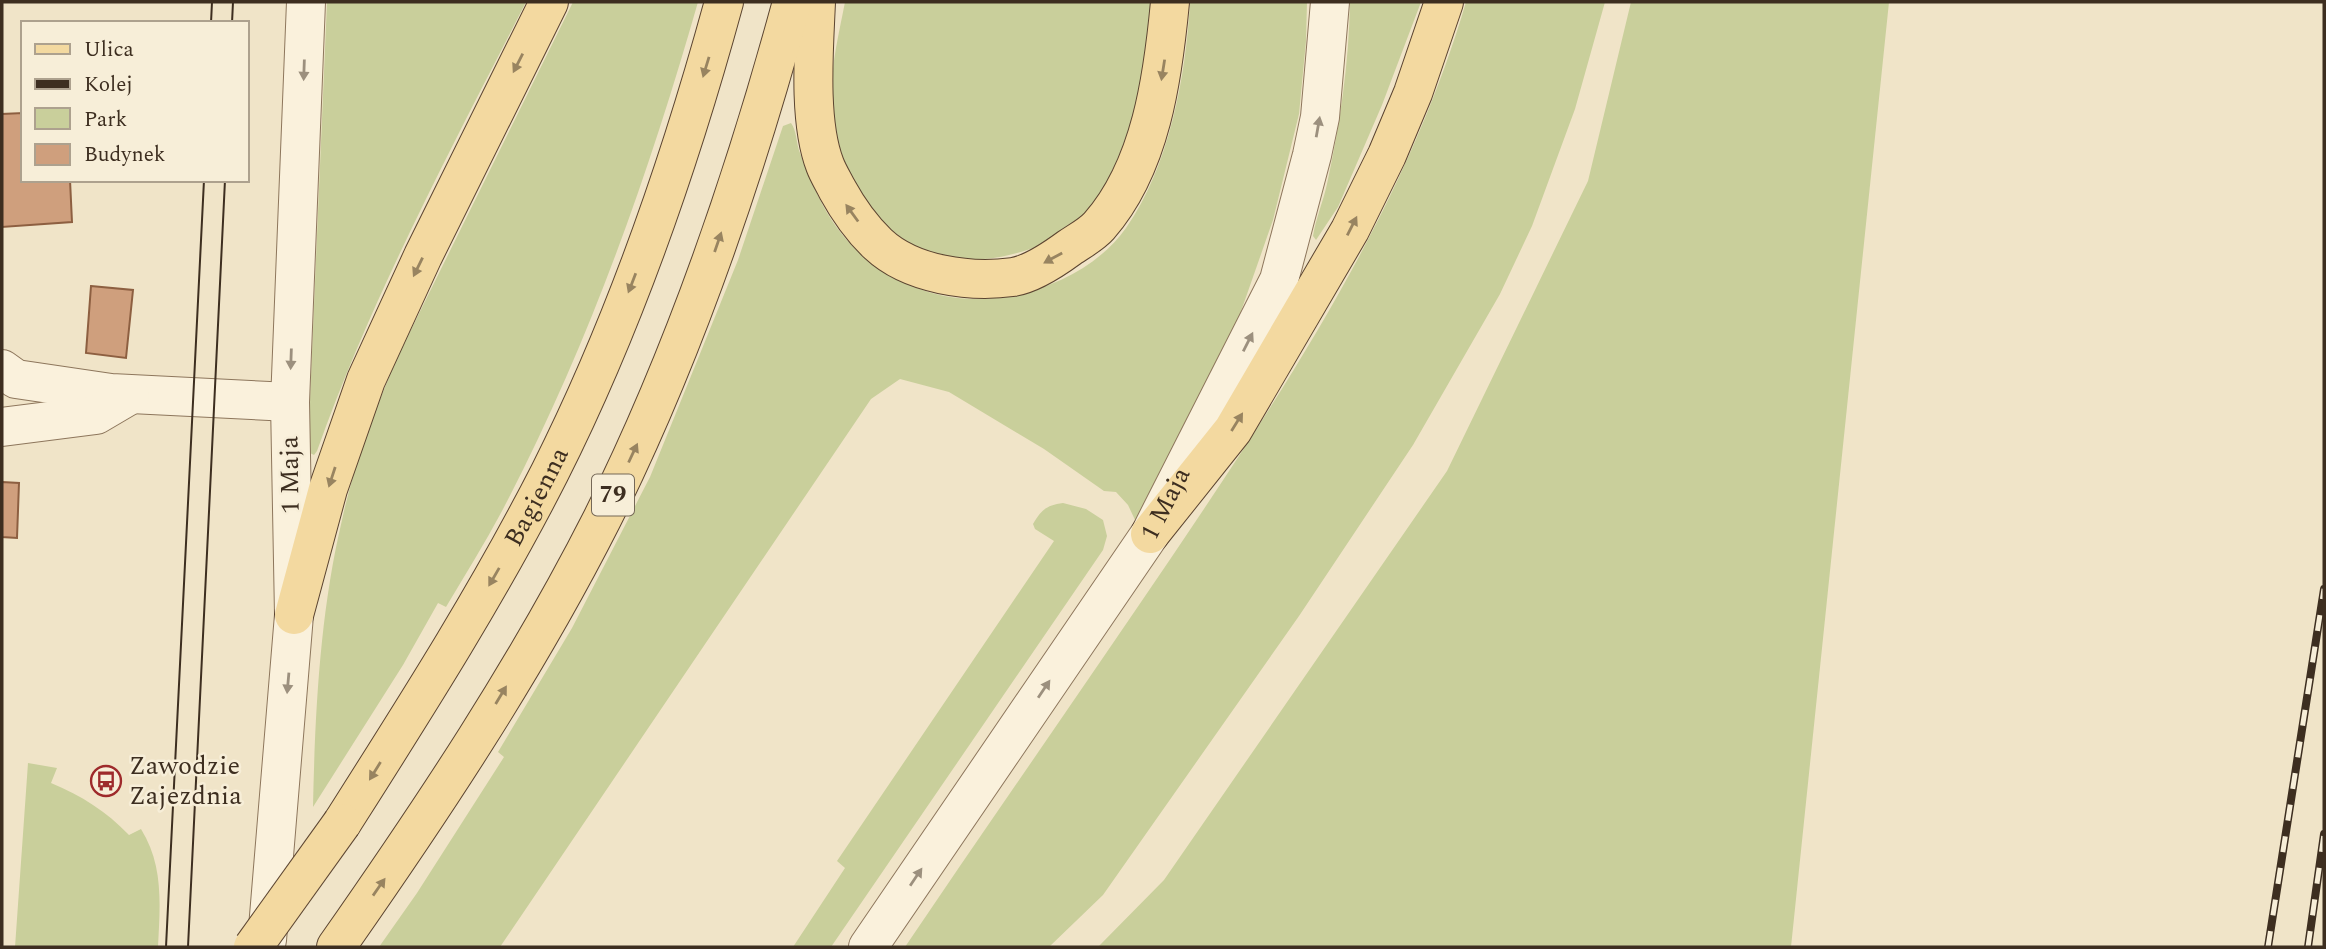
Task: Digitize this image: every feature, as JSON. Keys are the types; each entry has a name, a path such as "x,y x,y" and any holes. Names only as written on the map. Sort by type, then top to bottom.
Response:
{"main road":[{"path":"294,615 328,489 366,380 418,266 549,2"},
{"name":"Bagienna","path":"253,947 342,823 446,659 527,517 580,408 627,296 691,117 724,2"},
{"name":"79","path":"338,945 388,874 462,759 549,616 602,519 672,361 715,251 768,89 792,2"},
{"path":"816,2 815,109 824,165 850,212 879,245 920,270 964,279 1015,276 1055,258 1098,228 1133,170 1154,112 1164,67 1170,2"},
{"path":"1150,534 1233,430 1350,230 1387,155 1413,93 1444,2"}],"street":[{"name":"1 Maja","path":"267,947 294,615 290,402 306,2"},
{"name":"1 Maja","path":"872,943 1150,534 1279,280 1317,130 1328,45 1330,2"},
{"path":"2,369 16,379 131,394 290,402"},
{"path":"2,427 96,415 131,394"}],"green space":[{"path":"327,2 526,2 441,168 388,280 362,336 314,455 308,452 308,446"},
{"path":"573,2 698,2 658,133 613,261 533,450 495,523 446,607 438,603 403,665 313,807 317,699 328,591 347,499 359,458 397,358"},
{"path":"845,2 1151,2 1143,73 1132,119 1115,164 1094,206 1076,224 1049,242 990,259 965,260 941,256 900,236 882,221 866,201 846,165 835,134 832,80"},
{"path":"1190,2 1307,2 1299,114 1273,220 1239,317 1136,522 1128,505 1116,492 1104,491 1044,449 949,392 900,379 871,399 500,947 379,947 504,757 498,752 572,628 650,477 738,260 783,126 791,123 793,126 810,179 837,227 855,248 885,272 919,289 956,298 994,298 1031,291 1067,277 1100,256 1126,228 1141,204 1154,177 1173,120 1184,60"},
{"path":"1350,2 1421,2 1382,105 1338,207 1316,240 1313,236 1327,184 1343,93"},
{"path":"1466,2 1605,2 1575,109 1532,226 1500,294 1413,445 1299,616 1103,895 1049,947 905,947 1171,558 1300,359 1340,291 1411,150 1441,77"},
{"path":"1631,2 1889,2 1791,947 1098,947 1164,880 1447,471 1588,181"},
{"path":"1063,503 1086,509 1103,520 1107,536 1103,550 831,947 793,947 845,868 837,861 1054,541 1035,529 1033,524 1036,519 1049,507"},
{"path":"28,763 57,768 51,783 93,805 129,835 141,829 154,857 157,872 160,901 158,947 15,947"}],"building":[{"path":"21,113 21,182 70,182 72,222 2,227 2,114"},
{"path":"91,286 133,290 126,358 86,353"},
{"path":"2,482 19,483 17,538 2,537"}],"tram line":[{"path":"211,21 212,2"},
{"path":"232,21 233,2"},
{"path":"166,947 204,182"},
{"path":"188,947 225,182"}],"railway":[{"path":"2268,947 2324,589"},
{"path":"2308,947 2324,834"}],"place":[{"name":"Zawodzie Zajezdnia","path":"106,781"}]}
